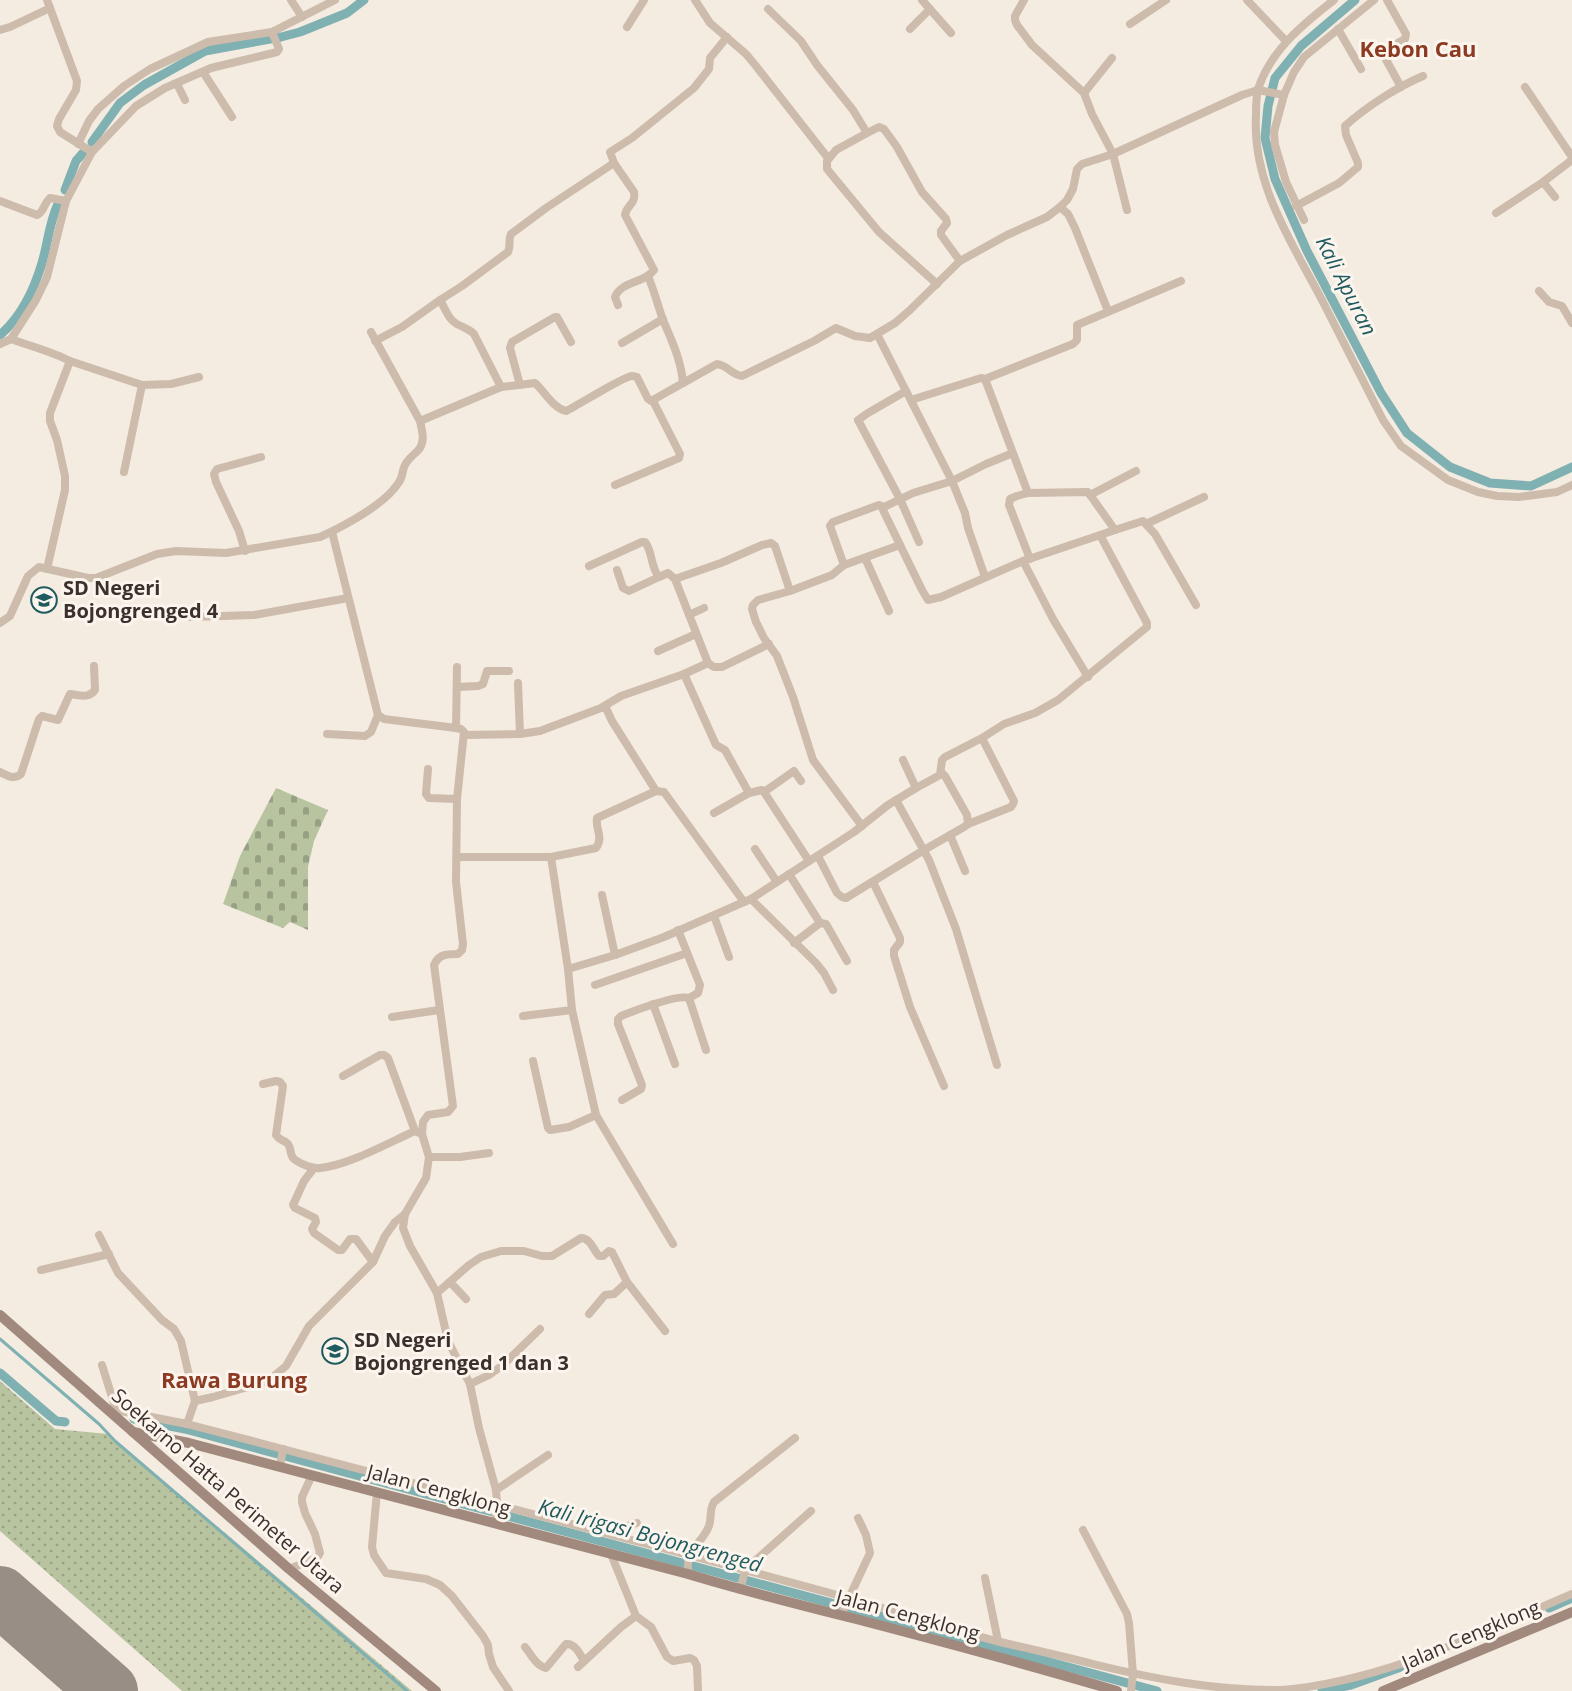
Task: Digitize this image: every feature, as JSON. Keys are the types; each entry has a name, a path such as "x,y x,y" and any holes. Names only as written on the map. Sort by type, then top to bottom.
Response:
{"main road":[{"name":"Soekarno Hatta Perimeter Utara","path":"0,1315 114,1412 133,1432 289,1569 436,1691"},
{"name":"Jalan Cengklong","path":"133,1432 280,1464 312,1475 495,1521 971,1649 1117,1691"},
{"name":"Jalan Cengklong","path":"1383,1691 1396,1688 1572,1612"}],"street":[{"path":"291,0 302,17"},
{"path":"78,144 89,121 98,109 124,86 150,69 208,42 272,34 335,0"},
{"path":"627,27 644,0"},
{"path":"695,0 710,22 756,66 828,158"},
{"path":"922,0 951,33"},
{"path":"1024,0 1015,16 1017,25 1032,45 1084,93 1113,154 1127,210"},
{"path":"1130,24 1166,0"},
{"path":"1247,0 1286,41"},
{"path":"1334,0 1286,41 1273,59 1262,91 1255,131 1256,146 1259,163 1274,208 1383,420 1401,446 1448,480 1478,492 1519,497 1557,492 1572,485"},
{"path":"1304,220 1286,182 1275,145 1274,132 1281,95 1304,57 1374,0"},
{"path":"1387,0 1407,34 1405,39 1386,50 1383,56 1401,87"},
{"path":"0,30 10,27 48,4 77,81 76,90 57,126 60,132 92,152"},
{"path":"768,9 801,41 853,110 867,133"},
{"path":"910,29 930,9"},
{"path":"1338,29 1361,69"},
{"path":"0,345 11,339 36,300 47,277 66,201 92,152 136,106 151,96 211,68 273,54 279,50 272,34"},
{"path":"618,305 615,297 618,290 648,276 653,272 654,267 626,215 626,210 635,198 634,192 614,163 610,152 632,138 694,88 709,69 710,58 727,37"},
{"path":"1084,93 1112,58"},
{"path":"203,72 232,117"},
{"path":"1296,206 1339,183 1355,170 1358,163 1346,135 1345,126 1356,116 1401,87 1423,76"},
{"path":"177,84 185,100"},
{"path":"1496,213 1543,182 1572,158 1525,87"},
{"path":"420,421 501,387 535,383 562,411 566,411 631,376 637,377 650,401 717,364 742,376 836,328 863,338 870,338 895,323 960,261 1006,235 1047,217 1060,207 1073,189 1077,168 1082,164 1113,154 1233,98 1262,91 1281,95"},
{"path":"937,284 879,232 827,169 828,158 836,150 880,127 884,129 897,147 922,192 946,219 947,224 941,231 941,235 960,261"},
{"path":"375,341 402,327 508,252 511,234 614,163"},
{"path":"1543,182 1555,197"},
{"path":"0,201 37,215 42,213 50,198 66,201"},
{"path":"1060,207 1068,214 1076,228 1108,311"},
{"path":"648,276 681,366 683,383"},
{"path":"911,400 981,378 985,379 1073,344 1077,340 1077,325 1181,281"},
{"path":"1539,291 1549,302 1562,306 1572,323"},
{"path":"440,300 451,320 474,334 501,387"},
{"path":"520,385 510,348 512,342 555,317 571,342"},
{"path":"622,343 663,319"},
{"path":"0,623 10,616 28,576 39,567 96,578 157,554 176,551 226,553 321,537 386,498 401,480 404,466 420,449 423,439 420,421 371,332"},
{"path":"877,334 952,481 965,513 985,577"},
{"path":"11,339 142,385 171,384 199,377"},
{"path":"46,569 65,490 65,476 50,421 50,413 70,361"},
{"path":"985,379 1028,493"},
{"path":"124,472 142,385"},
{"path":"906,391 858,420 900,499 919,542"},
{"path":"615,486 679,458 680,454 654,400"},
{"path":"844,565 830,526 834,522 879,506 884,507 914,493 952,481 1013,453"},
{"path":"245,551 239,531 214,474 217,469 261,457"},
{"path":"1090,495 1136,471"},
{"path":"1088,677 1053,619 1026,560 1009,505 1010,499 1028,493 1085,491 1115,530"},
{"path":"1146,524 1204,497"},
{"path":"884,507 883,510 928,600 941,597 1026,560 1142,521 1161,544 1196,605"},
{"path":"327,734 346,737 365,736 371,732 378,715 332,532"},
{"path":"968,824 967,815 942,773 942,760 1004,724 1035,713 1058,700 1148,624 1100,535"},
{"path":"590,566 645,542 649,548 652,566 659,577"},
{"path":"675,579 721,563 762,544 771,543 775,546 790,591"},
{"path":"862,826 813,759 777,656 764,638 752,609 753,604 758,600 832,575 844,565 900,545"},
{"path":"865,558 889,611"},
{"path":"616,570 623,588 629,591 668,573 675,579 708,663 714,667 722,667 769,644"},
{"path":"190,617 254,615 348,598"},
{"path":"689,615 704,608"},
{"path":"658,651 696,634"},
{"path":"464,735 520,734 540,731 605,706 621,696 708,663"},
{"path":"0,771 12,778 21,774 39,719 42,716 58,720 70,694 87,696 93,694 95,690 94,666"},
{"path":"456,728 457,667"},
{"path":"457,687 483,684 487,671 509,670"},
{"path":"684,674 716,745 725,750 749,793"},
{"path":"518,683 520,734"},
{"path":"605,706 656,791"},
{"path":"262,1084 276,1081 283,1086 276,1135 279,1140 287,1143 295,1159 314,1168 348,1160 419,1133 428,1115 448,1112 453,1106 434,965 437,958 441,956 458,954 463,944 457,899 457,799 464,735 461,729 384,719 378,715"},
{"path":"818,856 837,893 842,897 850,897 968,824 1011,807 1014,801 982,738"},
{"path":"903,760 916,788"},
{"path":"428,769 426,794 429,798 457,799"},
{"path":"764,792 794,771 801,781"},
{"path":"568,969 615,955 747,901 818,856 896,800 942,773"},
{"path":"714,813 749,793 762,790 809,861"},
{"path":"457,857 551,857 596,848 600,837 597,818 656,791 664,792 716,866 747,901 816,963 833,990"},
{"path":"896,800 924,850 956,929 997,1065"},
{"path":"950,835 965,871"},
{"path":"755,849 777,882"},
{"path":"551,857 572,1010 596,1114 674,1244"},
{"path":"789,874 820,923 825,924 847,961"},
{"path":"873,882 900,938 894,950 894,956 910,1007 944,1086"},
{"path":"602,895 615,955"},
{"path":"714,916 729,957"},
{"path":"794,942 820,923"},
{"path":"622,1100 641,1089 642,1085 618,1024 618,1018 653,1004 680,997 688,998 698,993 700,985 678,930"},
{"path":"595,985 687,953"},
{"path":"688,998 706,1050"},
{"path":"653,1004 675,1064"},
{"path":"523,1016 572,1010"},
{"path":"392,1017 439,1011"},
{"path":"195,1401 268,1381 286,1366 309,1326 373,1262 385,1236 395,1222 405,1214 426,1178 429,1157 388,1058 380,1055 343,1076"},
{"path":"533,1061 549,1128 569,1127 596,1114"},
{"path":"429,1157 460,1157 489,1153"},
{"path":"314,1168 304,1181 293,1205 315,1218 316,1222 312,1229 314,1233 338,1250 342,1250 350,1239 356,1239 373,1262"},
{"path":"405,1214 403,1228 410,1246 437,1293 447,1341 470,1384 496,1490 495,1521"},
{"path":"99,1235 118,1273 162,1320 174,1329 181,1341 195,1401 187,1424"},
{"path":"437,1293 481,1257 501,1251 524,1251 552,1256 581,1238 585,1238 599,1256 609,1251 612,1252 627,1282 665,1332"},
{"path":"41,1270 109,1254"},
{"path":"450,1282 466,1299"},
{"path":"589,1314 605,1295 614,1294 627,1282"},
{"path":"470,1384 503,1365 540,1329"},
{"path":"102,1365 114,1412 187,1424 283,1451 616,1536 688,1558 998,1641 1132,1684 1186,1685 1246,1690 1281,1690 1322,1684 1391,1667 1477,1635 1572,1594"},
{"path":"688,1573 688,1558 709,1526 710,1509 714,1502 795,1438"},
{"path":"280,1464 283,1451"},
{"path":"496,1490 548,1455"},
{"path":"289,1569 317,1558 320,1553 302,1502 312,1475"},
{"path":"377,1492 372,1547 374,1555 386,1573 426,1579 440,1585 452,1596 483,1636 488,1645 493,1667 509,1691"},
{"path":"740,1588 745,1572 811,1511"},
{"path":"841,1614 869,1558 866,1535 858,1518"},
{"path":"616,1536 624,1527 637,1523"},
{"path":"1083,1530 1127,1614 1132,1684"},
{"path":"611,1554 636,1616 651,1628 667,1657 673,1661 690,1658 694,1660 697,1666 698,1691"},
{"path":"985,1578 998,1641"},
{"path":"525,1647 539,1666 546,1668 566,1644 569,1644 573,1646 581,1664 636,1616"},
{"path":"971,1649 975,1636"}],"green space":[{"path":"276,788 328,810 314,841 308,867 308,930 290,922 283,928 223,904 240,856"},
{"path":"0,1381 55,1429 108,1434 412,1691 182,1691 0,1531"}],"waterway":[{"name":"Kali Apuran","path":"92,142 120,103 144,85 205,51 300,32 347,13 364,0"},
{"name":"Kali Apuran","path":"1355,0 1301,46 1275,78 1268,106 1265,138 1275,179 1307,251 1381,393 1407,433 1450,467 1490,483 1531,486 1572,467"},
{"path":"65,190 76,161 83,153"},
{"name":"Kali Apuran","path":"0,335 15,320 31,293 42,263 58,204"},
{"path":"0,1339 99,1424 115,1441 407,1691"},
{"name":"Kali Irigasi Bojongrenged","path":"0,1373 56,1421 65,1422"},
{"name":"Kali Irigasi Bojongrenged","path":"134,1419 185,1429 1157,1691"},
{"name":"Kali Irigasi Bojongrenged","path":"1549,1608 1572,1598"},
{"name":"Kali Irigasi Bojongrenged","path":"1322,1691 1351,1685 1423,1659"}],"runway":[{"path":"0,1596 108,1691"}],"place":[{"name":"SD Negeri Bojongrenged 4","path":"44,600"},
{"name":"SD Negeri Bojongrenged 1 dan 3","path":"335,1351"}],"district":[{"name":"Kebon Cau","path":"1418,49"},
{"name":"Rawa Burung","path":"234,1380"}]}
